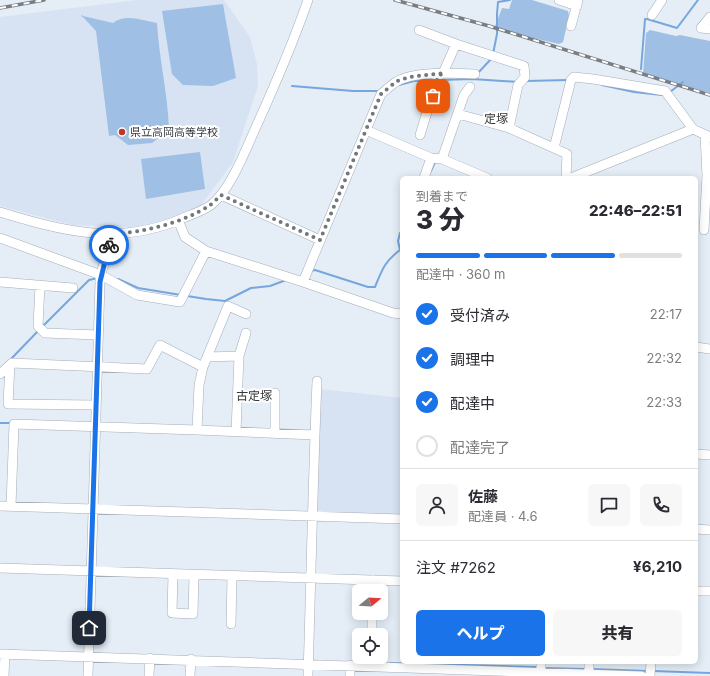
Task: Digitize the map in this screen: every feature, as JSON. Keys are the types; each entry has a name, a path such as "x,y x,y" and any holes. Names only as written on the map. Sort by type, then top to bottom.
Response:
{"street":[{"path":"0,212 79,232 113,234 154,229 210,206 226,188 266,106 308,0"},
{"path":"559,0 578,3 571,26"},
{"path":"652,15 662,0"},
{"path":"710,17 701,28 710,29"},
{"path":"420,30 456,44 524,66 525,77 518,85 509,128"},
{"path":"420,135 440,77 456,44"},
{"path":"303,282 381,94 397,81 409,77 440,77 475,74"},
{"path":"554,148 570,84 574,77 664,91 694,129 708,137 708,175 704,230"},
{"path":"442,159 464,94 470,87"},
{"path":"458,114 509,128 567,154 566,176"},
{"path":"576,176 694,129"},
{"path":"366,130 431,158 442,159 482,176"},
{"path":"425,176 431,158"},
{"path":"221,195 320,240"},
{"path":"178,220 185,237 206,251 393,313 400,314"},
{"path":"88,676 98,335 103,278 113,234"},
{"path":"0,238 103,278 137,294 180,302 206,251"},
{"path":"0,282 73,288"},
{"path":"40,285 38,326 45,333 98,335"},
{"path":"197,430 199,385 203,367 228,306 246,314"},
{"path":"236,432 239,356 246,333"},
{"path":"0,374 6,366 12,363 147,369 160,345 203,367"},
{"path":"698,347 710,350"},
{"path":"207,357 239,356"},
{"path":"6,366 8,404 96,406"},
{"path":"308,676 312,578 312,517 318,380"},
{"path":"275,394 275,433"},
{"path":"11,506 14,424 315,435"},
{"path":"698,454 710,455"},
{"path":"0,506 400,519"},
{"path":"698,530 710,530"},
{"path":"0,568 400,581"},
{"path":"172,574 172,613 193,614 194,575"},
{"path":"232,576 232,624"},
{"path":"698,591 710,591"},
{"path":"4,676 2,654 308,664 355,664"},
{"path":"149,676 150,658"},
{"path":"190,676 191,659"},
{"path":"376,664 389,671 409,665 451,668 488,668 530,674 541,667 589,670 648,671"},
{"path":"350,665 350,676"}],"shaded area":[{"name":"県立高岡高等学校","path":"137,0 224,0 250,37 257,64 258,86 233,162 200,207 172,219 135,227 72,225 0,206 0,17"},
{"path":"512,0 532,0 568,11 569,16 563,42 559,44 494,29 502,8 509,9"},
{"path":"223,4 236,78 213,86 183,85 172,74 162,11"},
{"path":"81,16 113,23 124,18 135,18 157,23 169,130 152,143 128,145 115,135 109,136 96,31"},
{"path":"650,30 676,36 680,35 710,41 710,93 643,74 646,33"},
{"path":"200,152 205,189 146,199 141,159"},
{"path":"320,389 400,398 400,515 325,513 315,509"}],"waterway":[{"path":"493,54 497,34 498,2 510,0"},
{"path":"641,69 645,19 677,28 698,0"},
{"path":"477,74 492,58"},
{"path":"440,80 472,79 518,82"},
{"path":"399,85 414,81 434,80"},
{"path":"526,81 568,80"},
{"path":"670,92 683,82"},
{"path":"602,85 634,92 662,95"},
{"path":"292,86 353,91 379,91"},
{"path":"431,171 435,162"},
{"path":"400,233 398,241 400,250"},
{"path":"311,271 315,270 368,287 375,287 387,262 400,250"},
{"path":"42,327 89,280 98,278"},
{"path":"118,279 138,288 181,295"},
{"path":"187,296 225,301 251,288 270,286 286,280"},
{"path":"10,360 39,330"},
{"path":"0,423 11,423"},
{"path":"390,663 400,663"},
{"path":"427,664 538,667"},
{"path":"543,668 586,669"},
{"path":"591,669 648,671"},
{"path":"653,671 710,673"}],"railway":[{"path":"0,8 44,0"},
{"path":"395,0 489,26 710,95"}],"way so far":[{"path":"109,245 113,234 123,234 154,229 210,206 221,195 320,240 381,94 397,81 409,77 444,73 438,76 433,96"}],"place":[{"name":"県立高岡高等学校","path":"122,132"}],"district":[{"name":"定塚","path":"496,118"},
{"name":"古定塚","path":"254,395"}],"route":[{"path":"89,628 100,277 109,245"}]}
